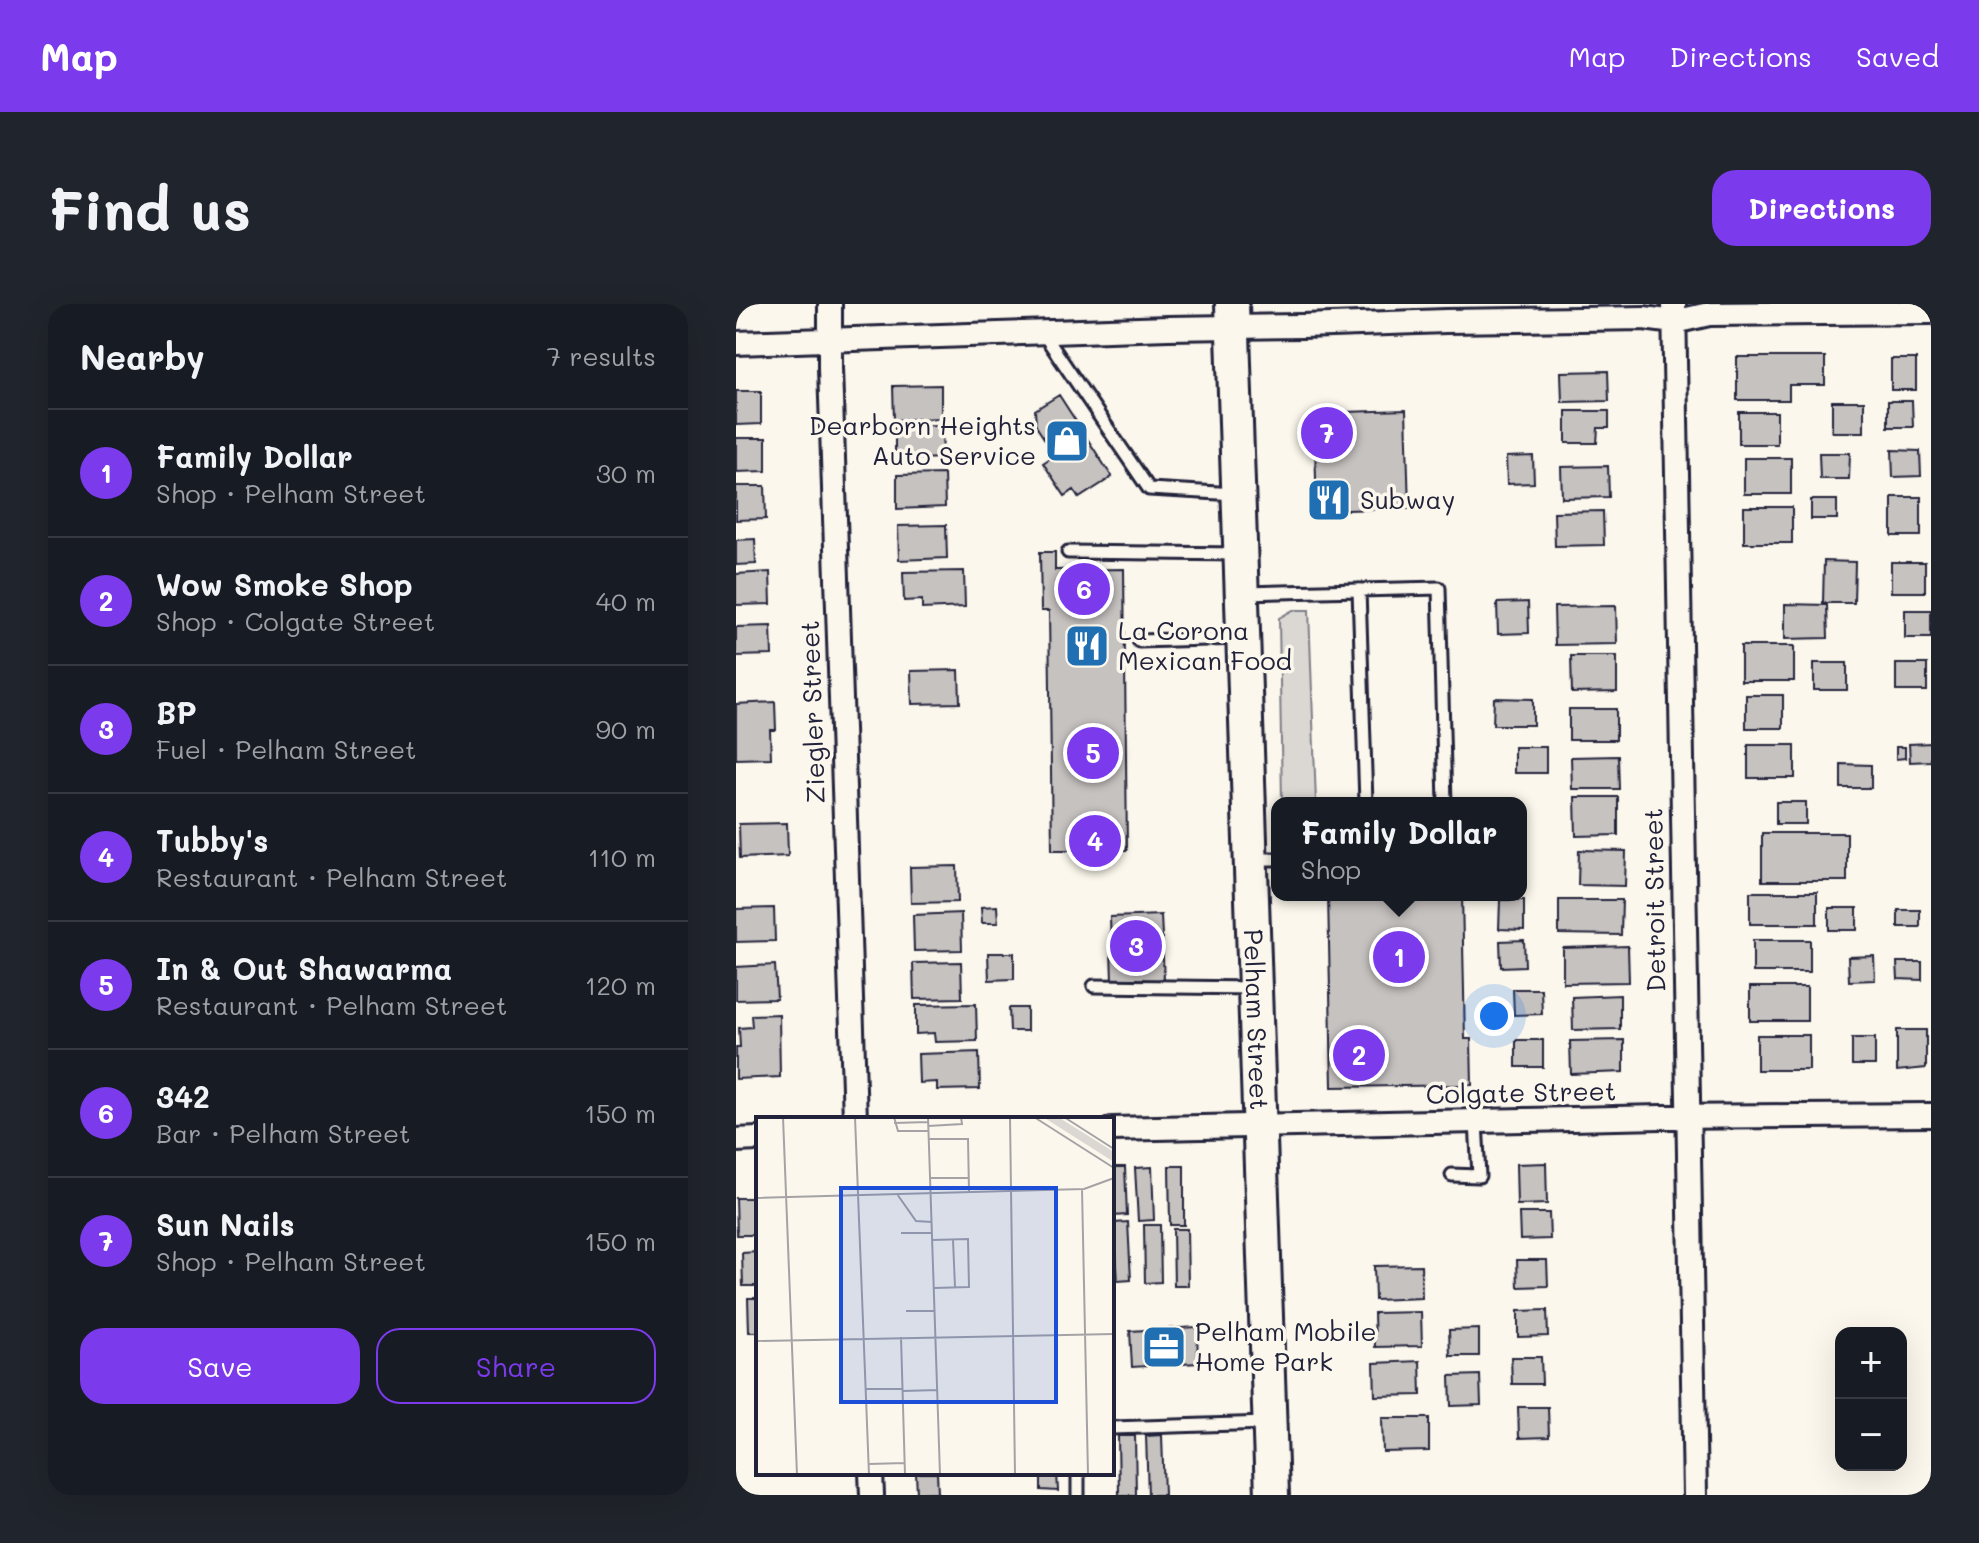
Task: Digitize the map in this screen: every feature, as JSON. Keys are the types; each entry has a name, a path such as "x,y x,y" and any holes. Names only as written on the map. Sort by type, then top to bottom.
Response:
{"street":[{"name":"Ziegler Street","path":"830,304 855,1117"},
{"path":"736,343 1168,328 1233,316 1644,318 1674,313 1931,312"},
{"name":"Detroit Street","path":"1674,313 1695,1495"},
{"name":"Pelham Street","path":"1233,316 1243,638 1263,859 1254,988 1272,1495"},
{"name":"Colgate Street","path":"1114,1129 1931,1115"},
{"path":"736,1140 756,1139"},
{"path":"871,1475 872,1495"}],"lane":[{"path":"1043,333 1149,489 1238,494"},
{"path":"1068,552 1240,554"},
{"path":"1242,593 1439,588 1445,797"},
{"path":"1359,590 1366,797"},
{"path":"1139,641 1243,638"},
{"path":"1094,986 1254,988"},
{"path":"1452,1175 1479,1176 1476,1122"},
{"path":"1114,1428 1269,1423"}],"shaded area":[{"path":"1293,610 1309,610 1316,797 1282,797 1279,618"}],"building":[{"path":"1737,357 1825,357 1825,385 1789,385 1789,400 1737,400"},
{"path":"1891,359 1916,359 1916,390 1891,390"},
{"path":"1608,371 1609,401 1562,402 1561,372"},
{"path":"941,385 941,418 894,420 893,386"},
{"path":"736,391 761,391 761,424 736,425"},
{"name":"Dearborn Heights Auto Service","path":"1059,395 1112,477 1079,498 1074,490 1065,496 1043,463 1055,455 1036,426 1035,410"},
{"path":"1832,401 1864,401 1864,432 1832,432"},
{"path":"1888,401 1912,401 1913,427 1888,427"},
{"path":"1406,410 1409,508 1317,511 1314,413"},
{"path":"1566,411 1609,411 1609,428 1598,428 1597,443 1566,443"},
{"path":"1739,412 1777,412 1777,444 1739,444"},
{"path":"942,425 943,458 895,460 895,426"},
{"path":"736,438 766,438 766,471 736,472"},
{"path":"1892,450 1920,451 1921,476 1893,477"},
{"path":"1819,453 1850,453 1849,479 1820,479"},
{"path":"1533,456 1534,483 1507,484 1506,457"},
{"path":"1744,458 1791,458 1791,494 1744,494"},
{"path":"1608,466 1609,497 1562,498 1561,467"},
{"path":"944,474 945,507 897,509 897,475"},
{"path":"736,486 765,486 766,519 736,520"},
{"path":"1892,497 1921,497 1921,536 1892,536"},
{"path":"1811,500 1837,500 1837,519 1811,519"},
{"path":"1744,507 1792,507 1792,543 1744,543"},
{"path":"1603,511 1604,545 1555,546 1554,512"},
{"path":"946,525 947,558 899,560 898,526"},
{"path":"755,539 756,564 736,565 736,540"},
{"path":"1040,552 1055,552 1055,570 1124,569 1127,850 1052,850 1049,611 1041,611"},
{"path":"1824,561 1855,562 1854,603 1823,603"},
{"path":"1891,562 1925,562 1925,592 1891,592"},
{"path":"964,571 965,607 922,609 922,600 904,601 903,572"},
{"path":"770,572 771,604 736,605 736,574"},
{"path":"1528,602 1529,633 1498,634 1497,603"},
{"path":"1785,604 1827,605 1828,638 1785,639"},
{"path":"1616,606 1617,644 1555,645 1554,607"},
{"path":"1905,610 1931,610 1931,638 1905,638"},
{"path":"771,626 772,655 736,656 736,627"},
{"path":"1741,646 1794,646 1794,681 1741,681"},
{"path":"1571,656 1617,656 1617,692 1572,693"},
{"path":"1814,663 1847,663 1847,690 1814,690"},
{"path":"1896,664 1927,664 1927,691 1896,691"},
{"path":"959,670 960,703 912,704 911,671"},
{"path":"1746,695 1783,695 1783,728 1746,728"},
{"path":"1494,698 1533,699 1533,725 1493,725"},
{"path":"775,702 776,730 770,730 771,758 736,759 736,704"},
{"path":"1569,709 1616,709 1616,740 1569,740"},
{"path":"1931,743 1931,761 1910,762 1909,744"},
{"path":"1748,745 1795,745 1795,778 1748,778"},
{"path":"1514,747 1546,747 1546,773 1514,773"},
{"path":"1896,747 1905,747 1905,758 1896,759"},
{"path":"1618,756 1619,789 1572,789 1571,757"},
{"path":"1841,764 1871,765 1871,788 1841,788"},
{"path":"1575,797 1618,797 1618,835 1576,836"},
{"path":"1776,802 1806,802 1806,824 1776,824"},
{"path":"787,823 788,856 740,858 739,824"},
{"path":"1762,833 1847,833 1847,881 1762,881"},
{"path":"1579,850 1626,851 1625,886 1578,885"},
{"path":"957,866 958,902 911,903 910,867"},
{"path":"1750,892 1817,892 1817,924 1750,924"},
{"path":"1559,900 1622,900 1621,935 1559,934"},
{"path":"1328,901 1462,901 1465,1039 1471,1039 1472,1085 1332,1087"},
{"path":"1500,901 1524,901 1524,930 1499,929"},
{"path":"997,906 998,923 982,923 981,907"},
{"path":"774,908 775,941 736,942 736,909"},
{"path":"1829,908 1857,908 1857,930 1829,930"},
{"path":"1898,910 1920,910 1920,927 1898,927"},
{"path":"961,913 962,950 914,951 913,915"},
{"path":"1161,915 1164,980 1112,981 1110,917"},
{"path":"1524,940 1525,966 1501,967 1500,941"},
{"path":"1753,940 1810,940 1810,972 1753,972"},
{"path":"1628,946 1629,982 1563,983 1563,948"},
{"path":"988,953 1014,953 1014,979 989,980"},
{"path":"1874,956 1875,980 1849,981 1848,957"},
{"path":"961,962 962,998 914,999 913,963"},
{"path":"1897,962 1922,962 1922,980 1898,979"},
{"path":"775,965 777,999 736,1000 736,967"},
{"path":"1750,987 1807,987 1807,1021 1750,1021"},
{"path":"1513,989 1541,989 1542,1014 1514,1015"},
{"path":"1620,995 1620,1029 1573,1030 1572,997"},
{"path":"976,1004 977,1041 935,1042 934,1033 916,1034 916,1005"},
{"path":"1009,1008 1027,1008 1027,1031 1010,1031"},
{"path":"779,1014 780,1077 736,1079 739,1028 752,1027 751,1015"},
{"path":"1897,1030 1926,1030 1926,1068 1897,1071"},
{"path":"1757,1035 1809,1035 1809,1070 1757,1070"},
{"path":"1852,1038 1875,1038 1875,1065 1852,1065"},
{"path":"1516,1040 1543,1040 1543,1067 1516,1067"},
{"path":"1624,1040 1624,1072 1571,1074 1570,1041"},
{"path":"979,1052 980,1089 937,1090 937,1082 919,1083 918,1054"},
{"path":"1546,1163 1547,1204 1517,1205 1516,1164"},
{"path":"1169,1166 1184,1166 1184,1225 1170,1225"},
{"path":"1114,1167 1125,1167 1127,1215 1114,1216"},
{"path":"1152,1167 1154,1220 1138,1221 1135,1168"},
{"path":"736,1198 756,1198 756,1235 737,1235"},
{"path":"1519,1213 1549,1213 1550,1239 1520,1240"},
{"path":"1128,1222 1131,1280 1118,1281 1114,1223"},
{"path":"1144,1225 1160,1225 1161,1282 1145,1283"},
{"path":"1173,1229 1187,1229 1188,1286 1174,1286"},
{"path":"756,1252 756,1286 743,1286 742,1253"},
{"path":"1517,1260 1547,1260 1548,1286 1518,1287"},
{"path":"1421,1265 1422,1298 1375,1300 1374,1266"},
{"path":"748,1298 756,1298 756,1332 749,1332"},
{"path":"1547,1310 1548,1336 1518,1337 1518,1311"},
{"path":"1421,1312 1422,1346 1375,1347 1374,1313"},
{"name":"Pelham Mobile Home Park","path":"1197,1327 1198,1363 1132,1367 1130,1331"},
{"path":"1479,1329 1479,1356 1450,1356 1449,1330"},
{"path":"1511,1357 1541,1357 1542,1384 1512,1384"},
{"path":"1420,1361 1421,1395 1375,1396 1374,1363"},
{"path":"1480,1375 1481,1405 1451,1406 1450,1376"},
{"path":"1518,1407 1548,1407 1549,1437 1519,1438"},
{"path":"1382,1418 1429,1418 1429,1451 1383,1452"},
{"path":"1162,1435 1164,1495 1148,1495 1146,1436"},
{"path":"1118,1436 1135,1436 1136,1495 1119,1495"},
{"path":"916,1475 937,1475 938,1492 917,1493"},
{"path":"1041,1475 1057,1475 1058,1491 1041,1490"}],"place":[{"name":"Sun Nails","path":"1327,433"},
{"name":"Dearborn Heights Auto Service","path":"1067,441"},
{"name":"Subway","path":"1329,500"},
{"name":"342","path":"1084,589"},
{"name":"La Corona Mexican Food","path":"1087,646"},
{"name":"In & Out Shawarma","path":"1093,753"},
{"name":"Tubby's","path":"1095,841"},
{"name":"BP","path":"1136,946"},
{"name":"Family Dollar","path":"1399,957"},
{"name":"Wow Smoke Shop","path":"1359,1055"},
{"name":"Pelham Mobile Home Park","path":"1164,1347"}]}
